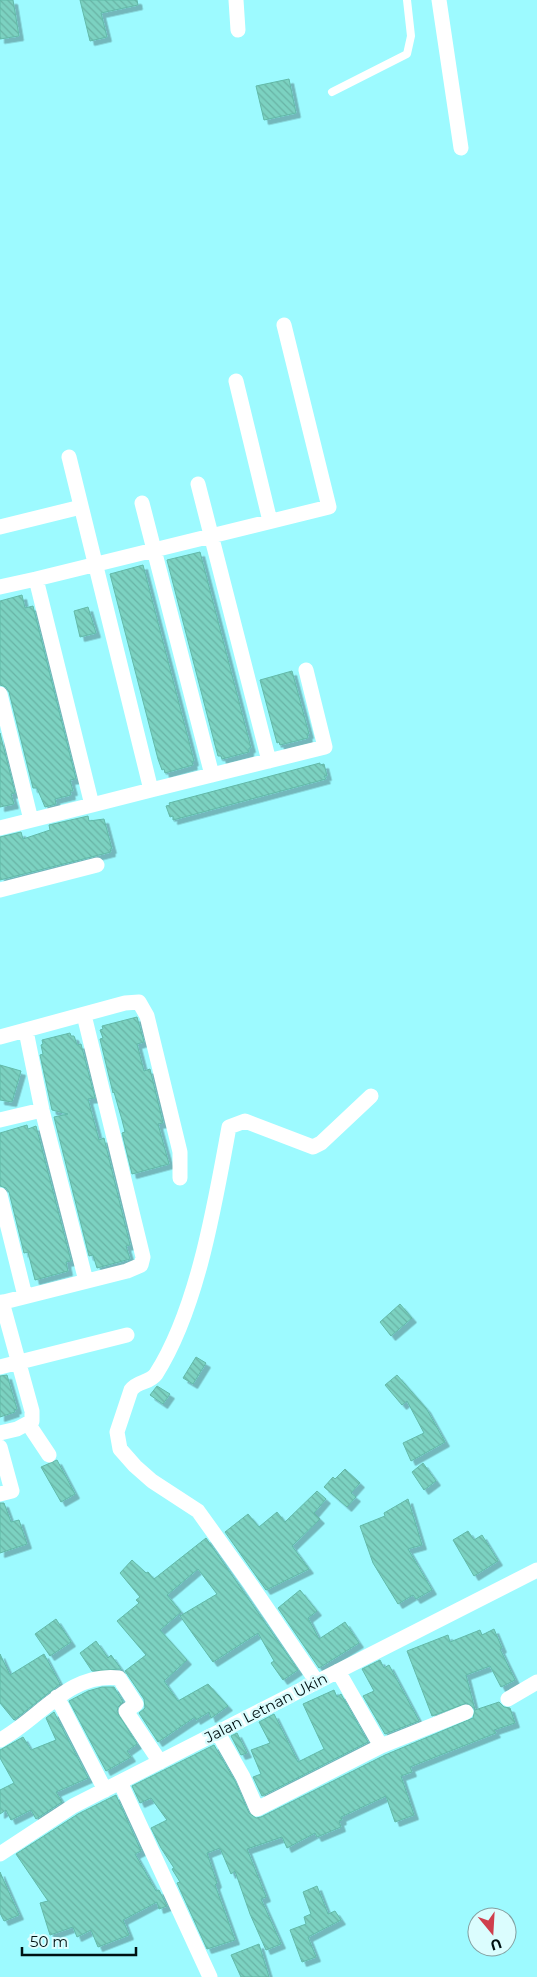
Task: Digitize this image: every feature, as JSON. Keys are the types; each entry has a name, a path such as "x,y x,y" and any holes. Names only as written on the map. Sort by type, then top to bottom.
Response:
{"street":[{"path":"236,0 238,30"},
{"path":"439,0 461,148"},
{"path":"0,587 329,507 284,325"},
{"path":"236,381 270,521"},
{"path":"69,457 151,790"},
{"path":"198,484 269,761"},
{"path":"142,503 212,775"},
{"path":"0,527 81,506"},
{"path":"36,579 92,805"},
{"path":"0,828 325,747 306,670"},
{"path":"0,694 32,820"},
{"path":"0,890 97,866"},
{"path":"0,1037 132,1002 139,1002 144,1008 180,1152 180,1178"},
{"path":"49,1455 29,1424 32,1421 32,1411 1,1303 136,1269 141,1265 143,1257 84,1015"},
{"path":"26,1031 42,1110 86,1281"},
{"path":"316,1682 252,1585 198,1511 134,1466 120,1449 118,1432 131,1390 155,1376 175,1337 191,1292 213,1215 229,1127 245,1121 313,1147 322,1143 371,1096"},
{"path":"0,1120 42,1110"},
{"path":"0,1195 25,1296"},
{"path":"0,1367 127,1334"},
{"path":"0,1433 17,1429 32,1421"},
{"path":"0,1447 12,1491 0,1494"},
{"name":"Jalan Letnan Ukin","path":"0,1854 73,1806 537,1570"},
{"path":"338,1672 381,1746"},
{"path":"0,1740 31,1720 57,1697 74,1686 109,1677 119,1678 136,1704 126,1711 160,1762"},
{"path":"508,1699 537,1682"},
{"path":"57,1697 105,1790"},
{"path":"218,1733 243,1777 256,1809 381,1746 466,1712"},
{"path":"120,1782 210,1977"}],"lane":[{"path":"332,92 407,54 411,36 407,0"}],"building":[{"path":"0,0 13,0 19,36 0,39"},
{"path":"80,0 137,0 138,5 101,13 107,37 90,41"},
{"path":"289,79 296,113 264,120 256,86"},
{"path":"200,552 251,748 249,748 249,752 222,759 221,756 218,756 167,560"},
{"path":"143,565 194,761 192,762 193,765 165,773 158,759 110,574"},
{"path":"22,595 25,608 33,606 76,779 70,780 73,791 70,791 71,795 55,799 56,804 45,807 37,788 33,788 9,692 6,687 0,685 0,601"},
{"path":"88,607 96,633 80,637 74,611"},
{"path":"292,671 309,734 307,734 308,738 280,745 279,742 277,743 260,680"},
{"path":"0,733 15,793 11,794 14,804 0,807"},
{"path":"320,763 320,765 324,764 327,776 324,776 326,779 173,820 173,816 170,817 166,806 170,805 169,803"},
{"path":"88,816 89,821 104,819 112,849 110,849 111,852 0,880 0,837 21,832 23,839 50,830 49,825"},
{"path":"137,1017 144,1042 137,1044 144,1071 150,1069 163,1123 158,1124 169,1164 132,1174 122,1133 125,1132 113,1093 100,1039 103,1038 100,1030 103,1029 102,1026"},
{"path":"70,1033 71,1036 74,1036 77,1045 81,1044 95,1098 88,1099 99,1140 104,1138 130,1245 126,1246 130,1259 97,1268 93,1255 89,1256 54,1117 68,1114 52,1110 40,1055 43,1054 42,1040"},
{"path":"0,1065 21,1071 12,1102 0,1100"},
{"path":"27,1125 28,1129 36,1126 71,1261 66,1262 68,1271 35,1280 28,1252 24,1253 9,1192 6,1188 0,1186 0,1133"},
{"path":"400,1304 412,1318 391,1336 380,1322"},
{"path":"196,1357 206,1363 193,1384 183,1378"},
{"path":"7,1375 17,1409 14,1410 15,1412 0,1417 0,1376"},
{"path":"397,1375 426,1408 445,1442 411,1461 403,1443 424,1433 407,1401 402,1405 385,1385"},
{"path":"157,1386 170,1394 163,1404 150,1395"},
{"path":"57,1460 75,1494 61,1502 41,1467"},
{"path":"423,1463 436,1481 424,1490 412,1472"},
{"path":"345,1469 360,1483 351,1493 356,1497 347,1507 324,1487 333,1477 335,1479"},
{"path":"317,1491 326,1499 314,1513 320,1519 292,1546 309,1569 266,1590 225,1532 248,1514 259,1527 277,1512 285,1522"},
{"path":"408,1499 422,1545 408,1549 432,1590 416,1599 413,1595 398,1604 373,1563 360,1526 385,1516 384,1513"},
{"path":"0,1503 4,1503 11,1522 19,1520 27,1544 0,1553"},
{"path":"468,1531 474,1540 482,1535 498,1561 474,1576 453,1540"},
{"path":"206,1538 298,1670 283,1680 271,1663 274,1661 258,1633 213,1662 180,1616 217,1594 198,1569 167,1595 181,1612 160,1630 187,1660 164,1681 178,1701 208,1684 228,1706 211,1718 209,1712 196,1720 195,1717 158,1742 139,1713 145,1708 144,1699 125,1671 146,1655 117,1621 139,1603 136,1600 140,1597 120,1573 132,1560 154,1579"},
{"path":"300,1590 317,1611 308,1618 319,1639 345,1622 359,1643 319,1668 278,1608"},
{"path":"56,1619 71,1642 50,1656 35,1634"},
{"path":"494,1629 502,1648 500,1649 515,1680 501,1687 490,1666 466,1675 475,1709 467,1703 432,1716 407,1651 448,1635 450,1642 480,1630 482,1635"},
{"path":"96,1641 108,1658 111,1655 121,1669 92,1671 80,1653"},
{"path":"0,1654 10,1675 44,1654 60,1684 14,1720 0,1703"},
{"path":"380,1660 384,1668 389,1665 419,1721 385,1734 363,1696 374,1691 362,1669"},
{"path":"102,1687 114,1687 123,1702 118,1707 117,1712 137,1744 127,1751 131,1757 106,1771 69,1701 88,1691"},
{"path":"334,1690 337,1697 341,1694 368,1742 262,1796 253,1777 261,1774 251,1750 270,1743 259,1722 274,1714 298,1762 324,1749 303,1704"},
{"path":"499,1702 504,1707 510,1708 515,1723 494,1730 496,1733 410,1767 412,1772 401,1776 414,1815 395,1822 386,1796 341,1817 342,1820 339,1821 341,1827 317,1837 315,1833 287,1848 282,1837 247,1849 266,1897 261,1899 281,1944 266,1950 250,1914 235,1871 231,1874 220,1848 207,1853 217,1883 215,1885 235,1940 207,1949 177,1883 180,1882 172,1869 174,1868 151,1828 167,1820 151,1798 140,1803 132,1786 214,1745 235,1781 249,1813 256,1818 261,1817 385,1755 473,1718 475,1710"},
{"path":"54,1712 88,1778 56,1792 62,1802 36,1819 31,1810 11,1820 6,1810 0,1814 0,1790 14,1783 0,1758 0,1750 23,1737 31,1750 56,1740 46,1718"},
{"path":"237,1733 247,1753 241,1755 231,1736"},
{"path":"116,1795 141,1851 135,1854 156,1891 159,1890 167,1906 159,1909 157,1902 123,1920 129,1935 98,1947 91,1930 77,1937 73,1927 50,1935 40,1903 48,1901 16,1854 78,1814"},
{"path":"0,1872 19,1915 4,1921 0,1913"},
{"path":"317,1886 328,1914 335,1911 341,1920 308,1937 316,1957 302,1962 290,1930 306,1924 304,1917 311,1914 303,1892"},
{"path":"259,1944 269,1977 241,1977 231,1955"}]}
